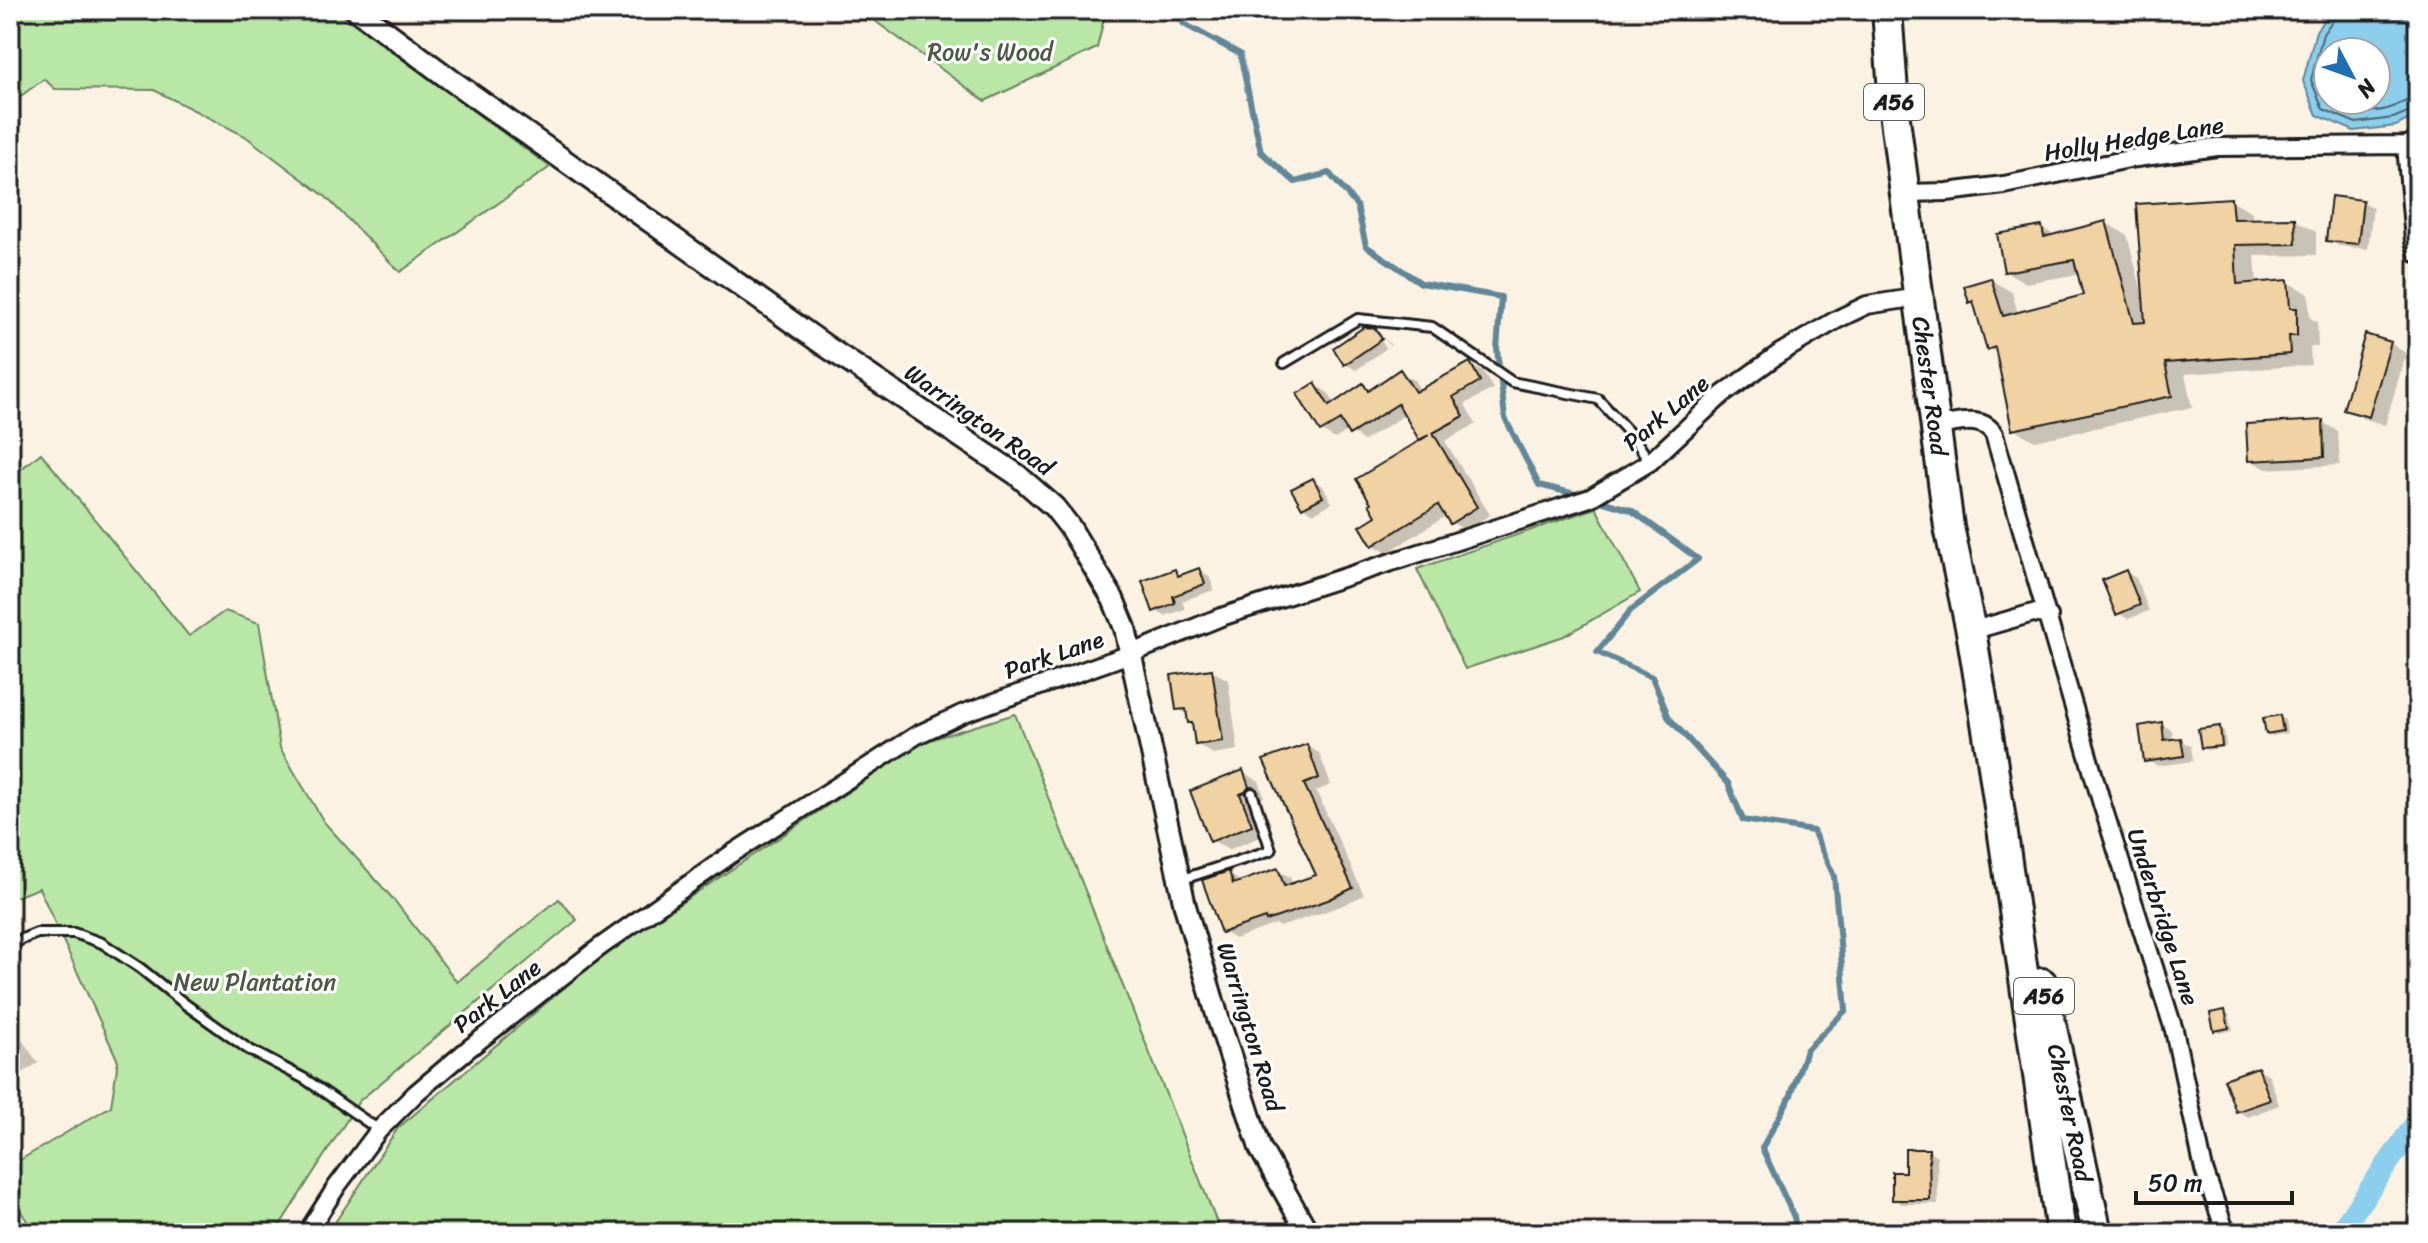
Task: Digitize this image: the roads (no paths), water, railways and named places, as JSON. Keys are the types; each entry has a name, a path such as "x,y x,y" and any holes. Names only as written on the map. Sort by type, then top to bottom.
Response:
{"highway":[{"name":"Chester Road","path":"1887,10 1895,119 1949,527 1971,631 1992,759 2061,1233"},
{"name":"Chester Road","path":"1992,759 2097,1233"}],"street":[{"name":"Warrington Road","path":"357,10 801,329 984,450 1037,490 1069,526 1101,577 1125,628 1179,880 1218,1018 1260,1148 1308,1233"},
{"name":"Holly Hedge Lane","path":"1906,193 2004,185 2129,159 2217,147 2412,143"},
{"path":"2412,143 2414,241 2418,254"},
{"name":"Park Lane","path":"307,1233 379,1130 407,1101 467,1050 600,947 730,855 917,735 978,707 1130,654 1221,617 1590,498 1650,462 1722,395 1780,353 1867,305 1919,297"},
{"name":"Underbridge Lane","path":"1936,426 1984,422 1994,434 2102,804 2174,1030 2204,1170 2226,1233"},
{"path":"1971,631 2033,613 2049,616"}],"lane":[{"path":"1284,363 1358,319 1432,327 1512,382 1598,399 1633,437 1650,462"},
{"path":"1179,880 1271,850 1252,793"},
{"path":"10,944 37,933 74,933 102,943 248,1049 305,1079 379,1130"}],"water":[{"path":"2331,10 2417,10 2418,115 2396,126 2354,131 2319,116 2392,116 2392,36 2315,36"},
{"path":"2312,46 2312,103 2303,81"}],"waterway":[{"path":"1174,10 1184,24 1240,54 1261,152 1295,182 1329,173 1357,206 1366,246 1421,283 1501,297 1497,349 1505,418 1539,485 1583,496"},
{"path":"1594,499 1631,510 1698,559 1631,610 1597,652 1652,677 1669,718 1728,783 1743,820 1813,831 1834,876 1846,1010 1806,1050 1791,1095 1762,1148 1794,1217 1797,1233"},
{"path":"2339,1233 2418,1120"}],"park label":[{"name":"Row's Wood","path":"990,52"},
{"name":"New Plantation","path":"255,982"}]}
